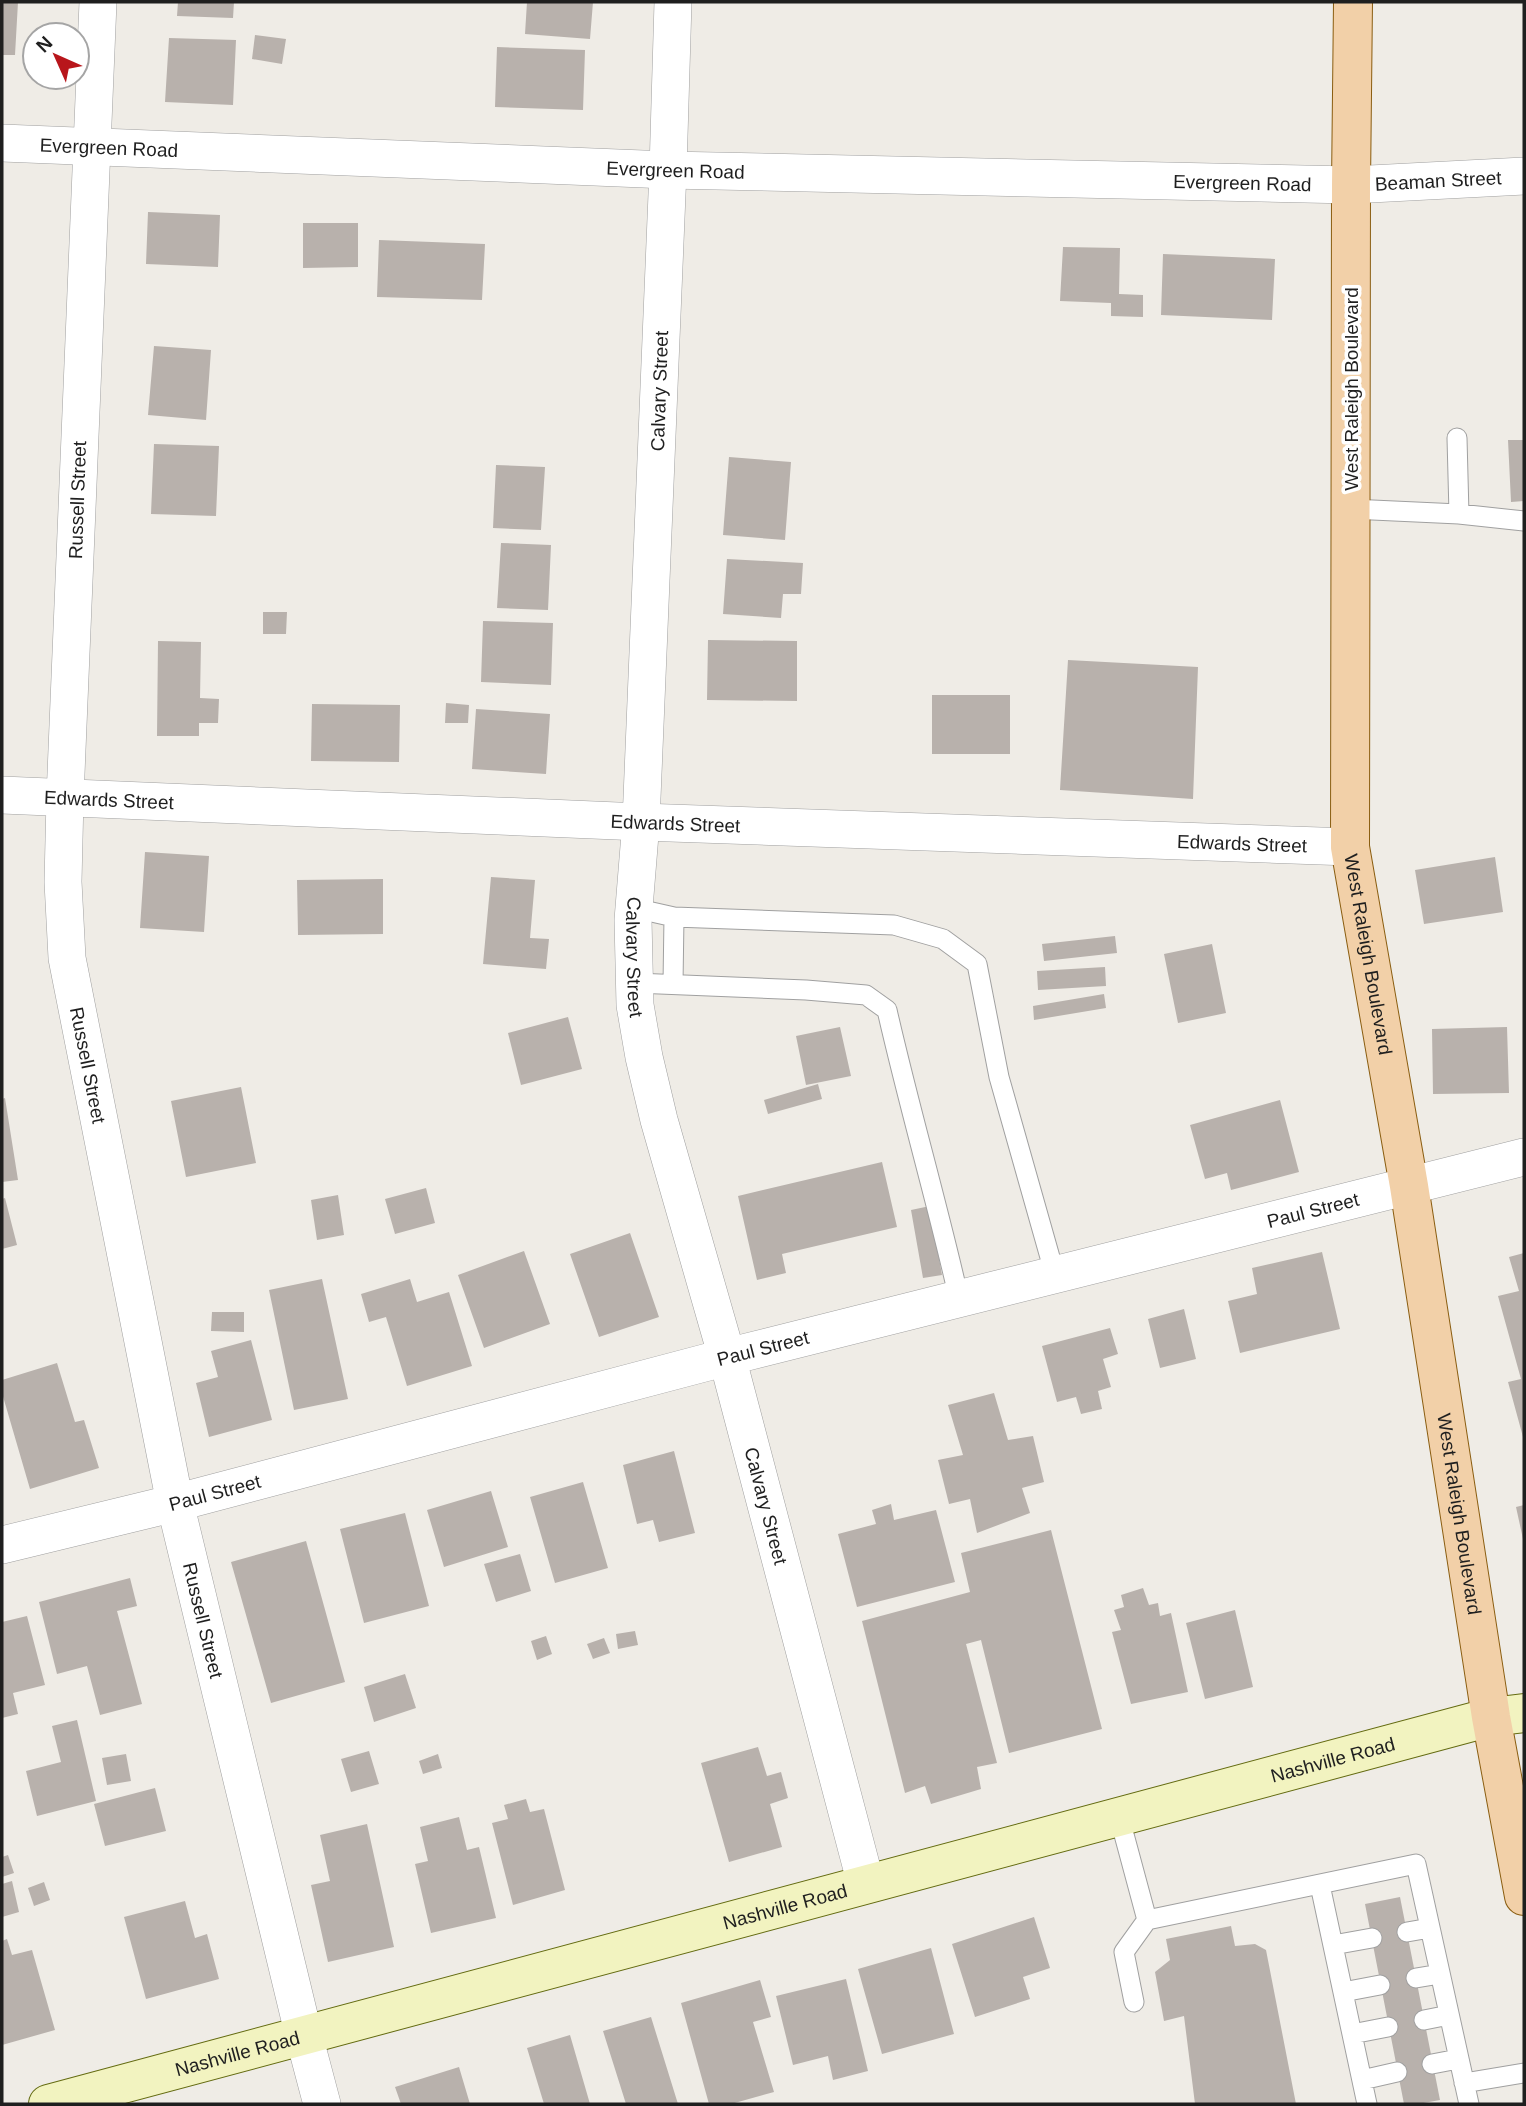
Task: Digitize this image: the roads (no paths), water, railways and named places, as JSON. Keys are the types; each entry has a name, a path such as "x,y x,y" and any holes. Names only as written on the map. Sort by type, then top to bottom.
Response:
{"main road":[{"name":"West Raleigh Boulevard","path":"1353,2 1350,185 1350,847 1409,1186 1508,1715 1524,1896"},
{"name":"Nashville Road","path":"48,2104 1119,1816 1508,1715"}],"street":[{"name":"Russell Street","path":"98,2 65,798 63,882 67,958 175,1503 322,2104"},
{"name":"Calvary Street","path":"673,2 641,822 634,908 635,1005 656,1107 727,1357 866,1884"},
{"name":"Evergreen Road","path":"2,143 668,170 1350,185"},
{"name":"Beaman Street","path":"1350,185 1524,176"},
{"name":"Edwards Street","path":"2,795 641,822 1350,847"},
{"name":"Paul Street","path":"2,1545 175,1503 727,1357 1524,1157"}],"lane":[{"path":"1457,438 1459,514"},
{"path":"1351,509 1459,514 1524,521"},
{"path":"634,908 674,917 894,925 943,939 976,964 999,1077 1055,1275"},
{"path":"673,984 674,917"},
{"path":"635,983 866,995 887,1010 959,1299"},
{"path":"1119,1816 1147,1920"},
{"path":"1134,2002 1124,1952 1147,1920 1416,1864 1469,2104"},
{"path":"1320,1885 1367,2104"},
{"path":"1407,1932 1430,1928"},
{"path":"1333,1945 1371,1938"},
{"path":"1416,1978 1440,1974"},
{"path":"1343,1992 1380,1985"},
{"path":"1424,2020 1449,2015"},
{"path":"1352,2034 1388,2027"},
{"path":"1433,2064 1458,2059"},
{"path":"1362,2080 1397,2072"},
{"path":"1464,2083 1524,2073"}]}
